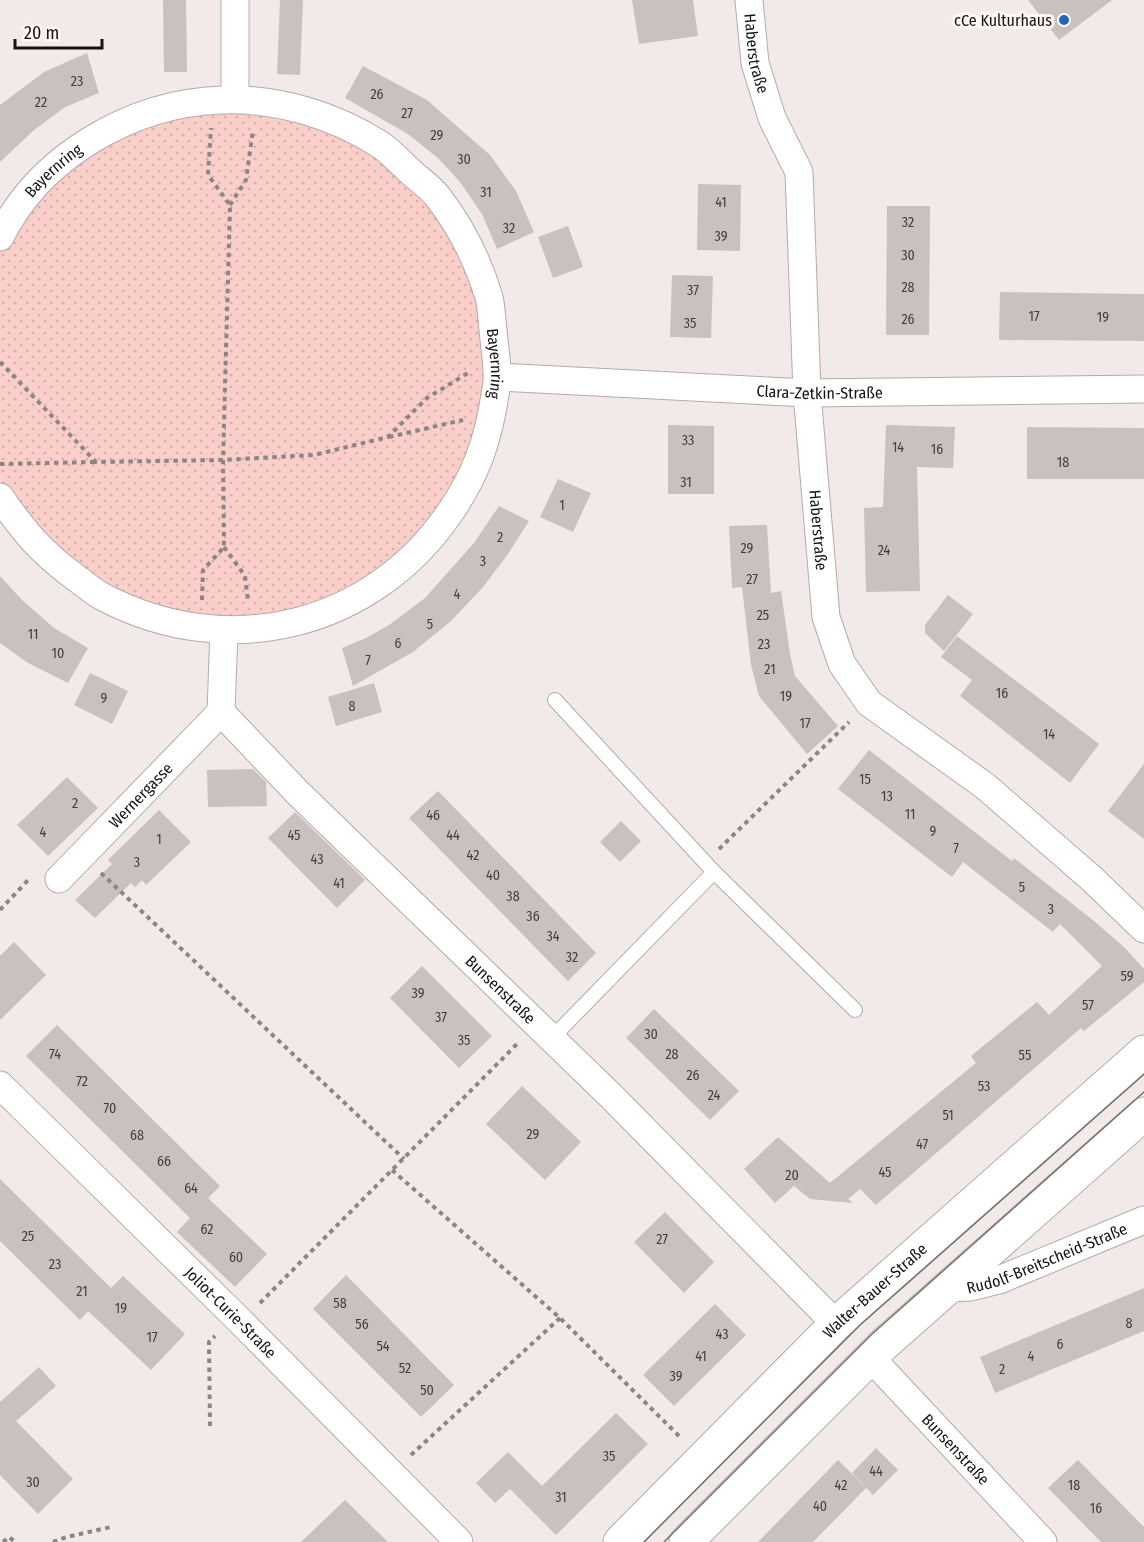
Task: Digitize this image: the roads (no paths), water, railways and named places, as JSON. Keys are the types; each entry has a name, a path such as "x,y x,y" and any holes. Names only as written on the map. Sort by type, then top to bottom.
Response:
{"street":[{"path":"235,0 235,100"},
{"name":"Haberstraße","path":"749,0 755,63 772,118 799,172 807,393 826,617 842,664 869,703 985,786 1091,878 1144,929"},
{"name":"Bayernring","path":"0,237 10,217 43,177 86,142 135,117 178,105 235,100 280,104 332,119 383,147 436,195 472,250 490,300 498,377 487,440 468,487 434,537 399,570 363,596 298,622 225,630 164,622 103,597 45,555 21,528 0,497"},
{"name":"Clara-Zetkin-Straße","path":"498,377 807,393 1144,389"},
{"path":"221,712 225,630"},
{"name":"Wernergasse","path":"59,879 221,712"},
{"name":"Bunsenstraße","path":"221,712 297,792 611,1096 836,1324"},
{"name":"Walter-Bauer-Straße","path":"620,1542 836,1324 1144,1052"},
{"name":"Joliot-Curie-Straße","path":"0,1085 237,1318 459,1542"},
{"path":"686,1542 870,1357 1144,1114"},
{"name":"Rudolf-Breitscheid-Straße","path":"946,1288 971,1287 999,1280 1144,1220"},
{"name":"Bunsenstraße","path":"870,1357 1042,1542"}],"lane":[{"path":"555,700 710,867 855,1010"},
{"path":"544,1032 710,867"}],"tram line":[{"path":"644,1542 861,1324 1144,1074"},
{"path":"664,1542 871,1335 1144,1092"}],"place":[{"name":"cCe Kulturhaus","path":"1064,20"}]}
